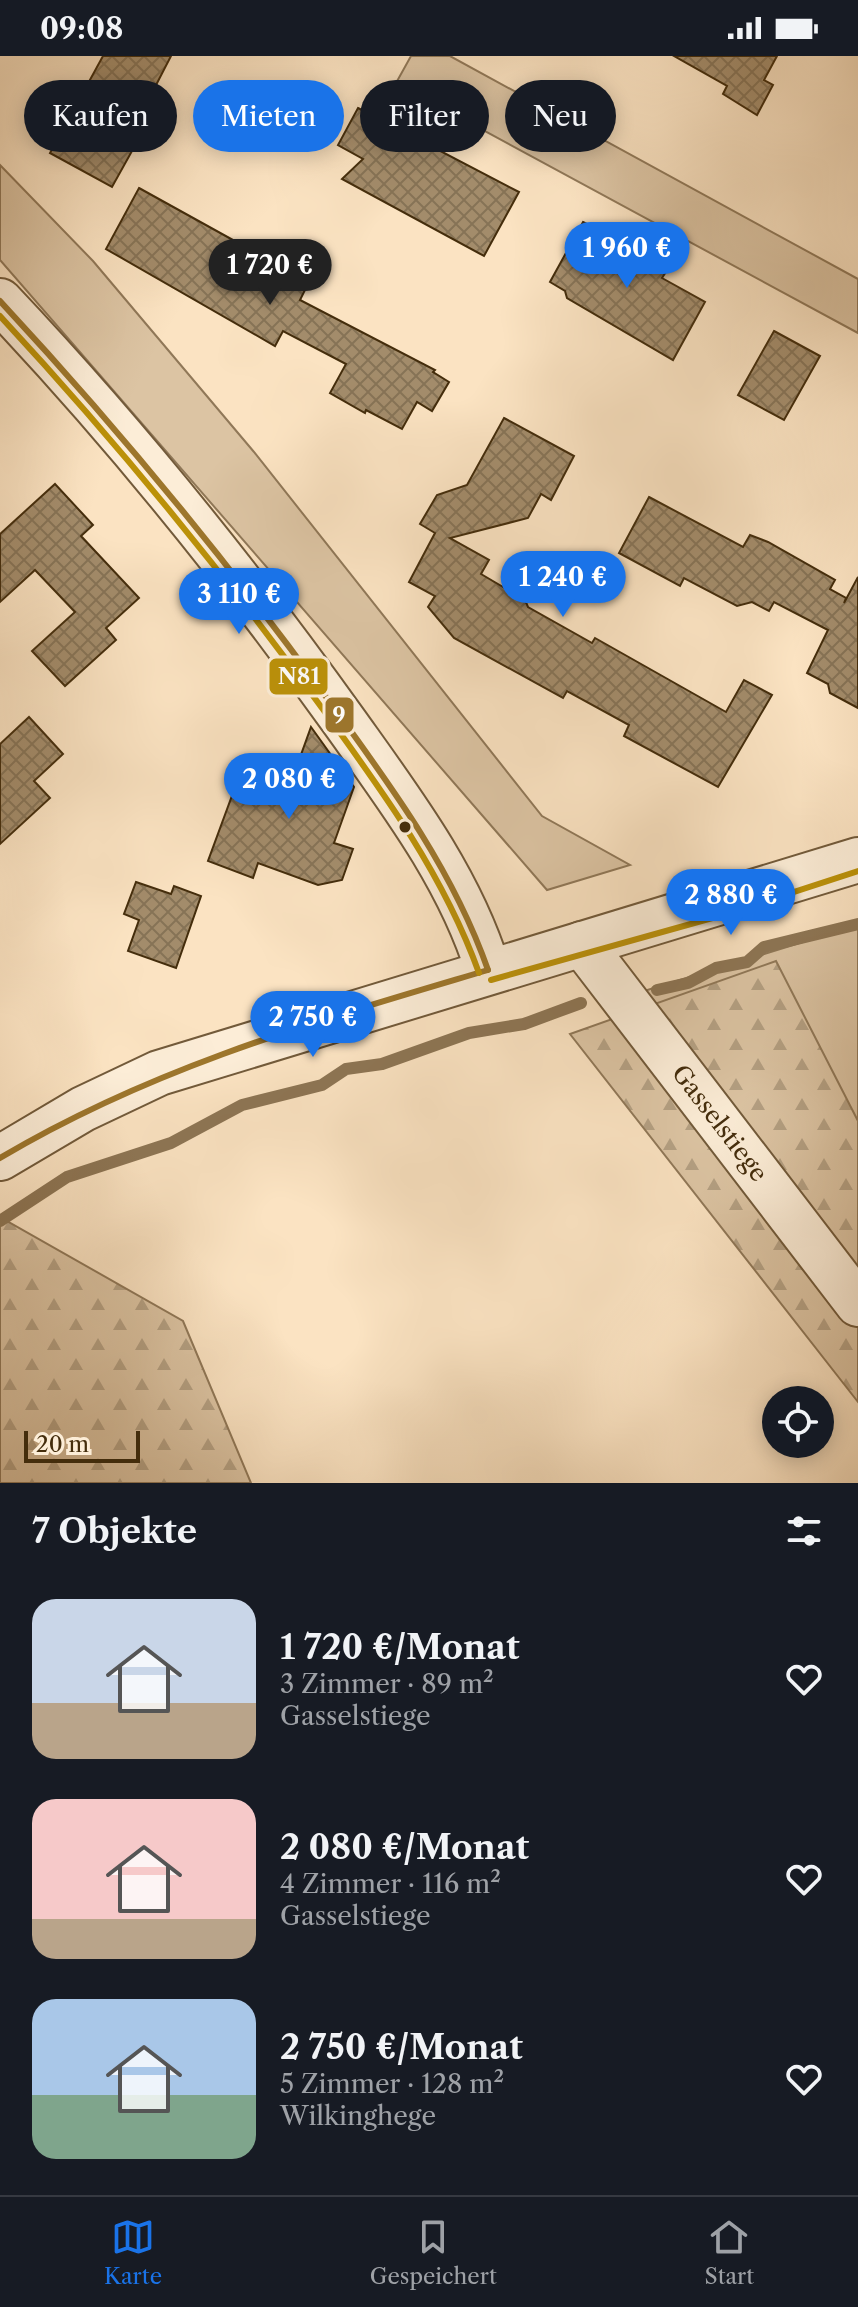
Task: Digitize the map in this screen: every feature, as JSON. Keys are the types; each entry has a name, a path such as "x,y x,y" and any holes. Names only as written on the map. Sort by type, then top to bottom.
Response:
{"street":[{"path":"0,301 51,354 204,534 307,669 405,807 450,881 478,937 488,970"},
{"path":"0,1158 83,1109 159,1073 488,970 858,860"},
{"name":"Gasselstiege","path":"582,944 858,1304"}],"green space":[{"path":"411,56 450,56 505,86 505,142 489,133 489,80 398,80"},
{"path":"616,147 858,279 858,333 524,152 616,152"},
{"path":"0,165 93,261 254,452 542,816 630,865 547,890 0,260"},
{"path":"858,925 858,1250 644,991"},
{"path":"776,961 858,1121 858,1402 570,1034"},
{"path":"0,1217 183,1321 251,1483 0,1483"}],"building":[{"path":"103,56 171,56 159,80 90,80"},
{"path":"674,56 777,56 764,80 773,85 757,115 723,94 727,86"},
{"path":"358,108 360,152 442,152 519,192 484,256 342,179 363,159 344,148 344,134"},
{"path":"51,152 131,152 112,187"},
{"path":"139,188 233,240 229,248 305,290 300,300 435,370 433,372 449,382 432,411 417,402 402,429 366,410 365,413 330,393 346,364 283,331 275,346 106,249"},
{"path":"583,222 671,264 662,278 705,302 673,360 567,298 565,291 550,282"},
{"path":"774,331 820,356 784,420 738,395"},
{"path":"504,418 574,456 551,500 541,494 528,518 450,538 489,560 481,574 525,600 528,607 592,643 595,638 726,712 744,680 772,695 718,787 624,736 629,725 567,691 563,698 454,638 428,607 435,596 409,582 435,533 420,524 437,495 467,485"},
{"path":"55,484 93,525 81,536 139,598 106,628 116,640 65,686 32,651 75,612 35,570 0,602 0,534"},
{"path":"649,497 743,547 750,535 768,542 835,580 830,589 846,598 844,603 858,577 858,708 830,693 828,684 807,673 828,630 774,602 769,611 752,602 737,606 684,578 680,586 619,553"},
{"path":"29,717 63,754 34,781 50,798 0,844 0,744"},
{"path":"311,727 354,787 334,843 353,849 342,880 318,885 258,863 253,878 208,861 240,774 289,788"},
{"path":"136,882 171,894 174,886 201,896 176,968 128,951 139,920 124,914"}],"waterway":[{"path":"657,990 688,983 716,968 747,962 764,947 858,924"},
{"path":"0,1221 67,1177 171,1143 242,1105 322,1085 346,1069 382,1064 469,1033 524,1024 581,1003"}],"transit line":[{"name":"9","path":"0,301 168,493 248,592 324,694 395,793 437,861 473,932 488,970"},
{"name":"N81","path":"0,316 165,505 319,704 429,866 479,973"},
{"name":"N81","path":"491,980 723,915 858,871"},
{"name":"9","path":"0,1158 58,1126 177,1072 299,1028 488,970"}]}
